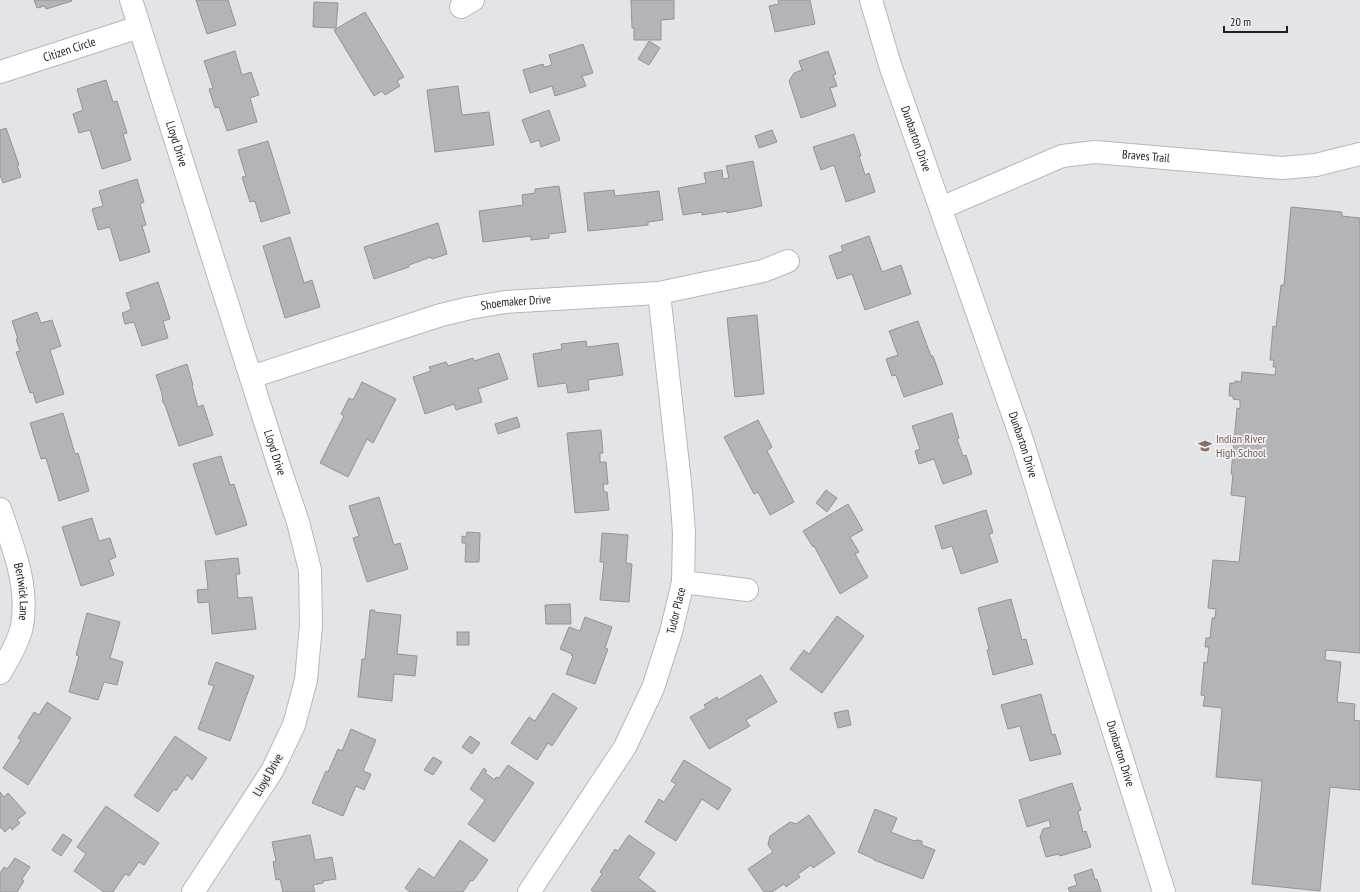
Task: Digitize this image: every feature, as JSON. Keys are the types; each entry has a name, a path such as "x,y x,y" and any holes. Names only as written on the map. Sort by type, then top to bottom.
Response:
{"street":[{"name":"Lloyd Drive","path":"131,0 298,522 310,570 311,626 306,680 294,725 272,771 193,892"},
{"name":"Dunbarton Drive","path":"871,0 890,64 1022,440 1164,892"},
{"name":"Citizen Circle","path":"0,72 139,27"},
{"name":"Braves Trail","path":"941,208 1062,156 1082,153 1095,152 1282,168 1316,165 1360,154"},
{"name":"Shoemaker Drive","path":"251,377 441,315 470,308 505,302 659,293 763,270 788,261"},
{"name":"Tudor Place","path":"528,892 625,747 653,688 671,632 683,582 684,533 681,492 659,293"},
{"name":"Bertwick Lane","path":"0,509 17,560 24,598 22,627 9,658 0,673"},
{"path":"683,582 747,590"}],"building":[{"path":"34,0 72,1 46,9 45,6 37,8"},
{"path":"196,0 228,0 236,25 207,34"},
{"path":"631,0 674,0 674,19 661,20 661,40 634,40"},
{"path":"778,0 810,0 815,24 775,32 769,6 779,4"},
{"path":"314,2 338,3 336,28 313,27"},
{"path":"365,12 404,77 397,81 400,86 385,95 382,91 374,96 334,30"},
{"path":"649,41 660,48 649,65 638,59"},
{"path":"583,44 593,73 582,76 586,86 555,96 552,86 530,93 523,70 543,64 544,67 552,65 549,55"},
{"path":"235,51 242,75 251,72 259,95 250,98 257,122 227,131 219,107 215,108 209,89 213,88 204,61"},
{"path":"828,51 836,74 833,75 837,86 830,88 836,106 801,118 789,81 794,73 802,70 799,61"},
{"path":"106,80 113,102 117,101 127,133 123,134 131,160 102,169 90,130 79,133 73,114 83,110 77,89"},
{"path":"458,86 462,115 489,112 494,145 435,152 427,90"},
{"path":"549,110 560,140 541,147 539,140 531,143 522,120"},
{"path":"6,128 19,165 17,165 21,177 3,183 0,175 0,130"},
{"path":"772,130 777,142 759,148 755,136"},
{"path":"854,134 865,175 869,173 875,192 846,202 834,165 821,170 813,147"},
{"path":"268,141 290,213 261,222 255,201 250,202 242,177 246,176 238,150"},
{"path":"753,161 762,206 727,213 727,211 702,215 702,212 683,215 678,188 706,183 704,173 722,170 723,179 729,178 726,166"},
{"path":"137,179 144,202 140,204 146,225 142,226 150,252 120,261 110,227 98,230 92,209 103,206 99,191"},
{"path":"559,186 566,232 549,234 549,238 531,240 531,236 483,242 479,211 523,205 522,195 535,193 535,189"},
{"path":"614,190 615,196 659,191 663,220 648,222 648,225 588,231 584,193"},
{"path":"1291,207 1342,212 1342,216 1360,218 1360,653 1326,650 1325,660 1341,662 1337,702 1355,704 1354,720 1360,721 1360,790 1330,787 1320,891 1252,884 1262,781 1216,777 1222,708 1203,706 1205,696 1201,695 1204,662 1207,663 1209,647 1205,647 1206,638 1210,638 1212,618 1215,618 1216,609 1208,608 1213,560 1239,562 1246,497 1231,495 1233,474 1231,474 1237,408 1240,409 1240,400 1233,399 1233,396 1229,396 1230,383 1235,383 1235,381 1241,382 1242,372 1275,375 1276,367 1273,367 1274,360 1270,360 1273,326 1276,327 1281,285 1284,285"},
{"path":"438,223 447,254 432,259 431,257 409,265 409,267 374,279 364,247"},
{"path":"869,236 882,272 901,265 911,294 865,310 852,274 837,279 829,256 843,251 841,246"},
{"path":"290,237 304,283 312,280 320,307 285,318 263,246"},
{"path":"158,282 170,319 163,321 168,338 142,346 134,322 125,324 122,313 130,310 131,308 126,293"},
{"path":"37,312 41,323 52,320 61,346 50,350 64,394 36,403 33,392 30,393 16,352 20,351 12,321"},
{"path":"757,315 764,394 735,397 727,318"},
{"path":"918,321 943,384 904,397 896,375 892,376 886,359 898,355 889,331"},
{"path":"586,341 587,347 618,343 623,375 588,380 589,390 568,393 566,383 538,387 533,354 562,349 561,344"},
{"path":"499,353 508,379 478,389 482,402 456,410 454,404 425,414 413,377 431,371 429,367 446,362 448,366 473,358 474,361"},
{"path":"187,364 198,407 203,405 213,435 179,446 163,403 162,394 156,375"},
{"path":"362,382 396,399 373,443 367,439 348,477 320,463 344,416 341,414 349,398 353,400"},
{"path":"63,413 75,454 78,453 89,491 59,501 46,458 41,459 30,423"},
{"path":"952,413 959,438 957,439 963,456 966,455 972,474 943,484 934,459 919,464 915,451 920,449 912,426"},
{"path":"517,417 520,427 498,434 495,424"},
{"path":"758,420 772,447 767,451 794,502 770,515 758,492 754,494 724,437"},
{"path":"601,430 603,453 600,453 600,462 606,462 608,484 603,484 604,492 607,492 609,510 575,513 567,433"},
{"path":"221,456 230,485 234,484 247,525 216,535 193,464"},
{"path":"826,490 837,498 827,512 816,503"},
{"path":"379,497 394,545 400,543 408,569 367,582 353,538 359,536 349,506"},
{"path":"848,504 863,530 850,537 859,552 855,554 868,577 840,594 814,546 813,547 803,531"},
{"path":"986,510 993,533 989,534 998,562 961,574 952,546 942,549 935,526"},
{"path":"92,518 99,541 110,538 116,557 109,560 114,575 81,586 62,527"},
{"path":"467,532 480,533 479,562 465,562 466,543 462,543 462,536 466,537"},
{"path":"602,533 628,535 626,563 632,564 629,602 600,600 604,562 600,562"},
{"path":"238,558 240,574 236,574 238,598 252,597 256,629 212,634 209,602 198,603 197,590 208,589 205,561"},
{"path":"1011,599 1022,640 1026,639 1033,664 993,675 987,650 989,649 978,608"},
{"path":"570,604 571,624 546,624 545,605"},
{"path":"370,610 375,610 374,612 401,615 397,654 417,656 415,676 394,674 392,701 358,697 362,659 365,659"},
{"path":"87,613 120,622 110,658 123,662 117,685 104,682 98,700 69,692 79,656 76,655"},
{"path":"837,616 864,636 822,693 790,669 804,650 809,654"},
{"path":"585,617 612,627 605,648 608,649 595,684 566,674 573,656 571,655 572,654 560,649 569,627 580,631"},
{"path":"457,632 469,632 469,645 457,645"},
{"path":"216,662 254,676 230,741 198,729 214,686 208,684"},
{"path":"761,675 777,702 746,720 750,726 709,749 690,717 706,708 704,705 717,697 718,700"},
{"path":"553,693 577,708 552,746 548,743 537,760 511,743 529,717 535,721"},
{"path":"1041,694 1052,735 1055,734 1061,754 1030,761 1020,726 1008,729 1001,705"},
{"path":"47,702 71,718 28,785 3,768 21,740 18,738 34,712 39,715"},
{"path":"848,710 851,725 838,728 834,713"},
{"path":"351,729 376,740 363,771 371,774 364,790 356,786 343,816 312,803 326,771 328,772 338,749 342,751"},
{"path":"175,736 207,758 192,780 187,775 176,791 174,789 158,812 134,796"},
{"path":"470,736 480,743 472,754 462,747"},
{"path":"433,757 442,762 433,775 424,770"},
{"path":"684,760 731,789 718,810 702,799 676,841 645,822 659,799 664,802 676,784 671,781"},
{"path":"508,765 534,783 494,842 468,824 485,800 470,789 484,768 487,771 485,773 495,780 496,777 499,778"},
{"path":"1072,783 1081,810 1078,811 1083,832 1086,831 1091,847 1060,856 1059,854 1046,857 1040,837 1043,829 1051,827 1049,820 1027,827 1019,800"},
{"path":"0,792 4,797 8,793 26,813 17,820 20,823 12,830 10,827 5,832 0,827"},
{"path":"106,806 159,843 144,865 139,862 129,876 125,874 113,892 104,892 74,871 86,854 77,847"},
{"path":"875,809 897,818 891,832 914,841 922,841 922,845 935,850 923,879 874,860 858,852"},
{"path":"809,815 835,853 813,868 811,865 798,874 800,877 786,887 784,884 772,892 764,892 748,869 773,852 768,845 770,836 790,822 796,824"},
{"path":"63,834 72,840 61,856 52,850"},
{"path":"310,835 315,860 332,857 336,879 323,881 323,883 313,885 315,892 283,892 280,879 276,880 273,862 276,861 272,842"},
{"path":"629,835 655,853 638,878 656,892 594,892 591,890 602,874 600,872 615,849 618,851"},
{"path":"460,840 488,860 463,892 410,892 405,888 419,868 434,878"},
{"path":"15,858 30,867 22,879 24,881 17,892 0,892 0,873 4,867 7,869"},
{"path":"1092,869 1095,880 1097,879 1101,892 1070,892 1068,888 1077,885 1074,875"}],"place":[{"name":"Indian River High School","path":"1205,446"}]}
